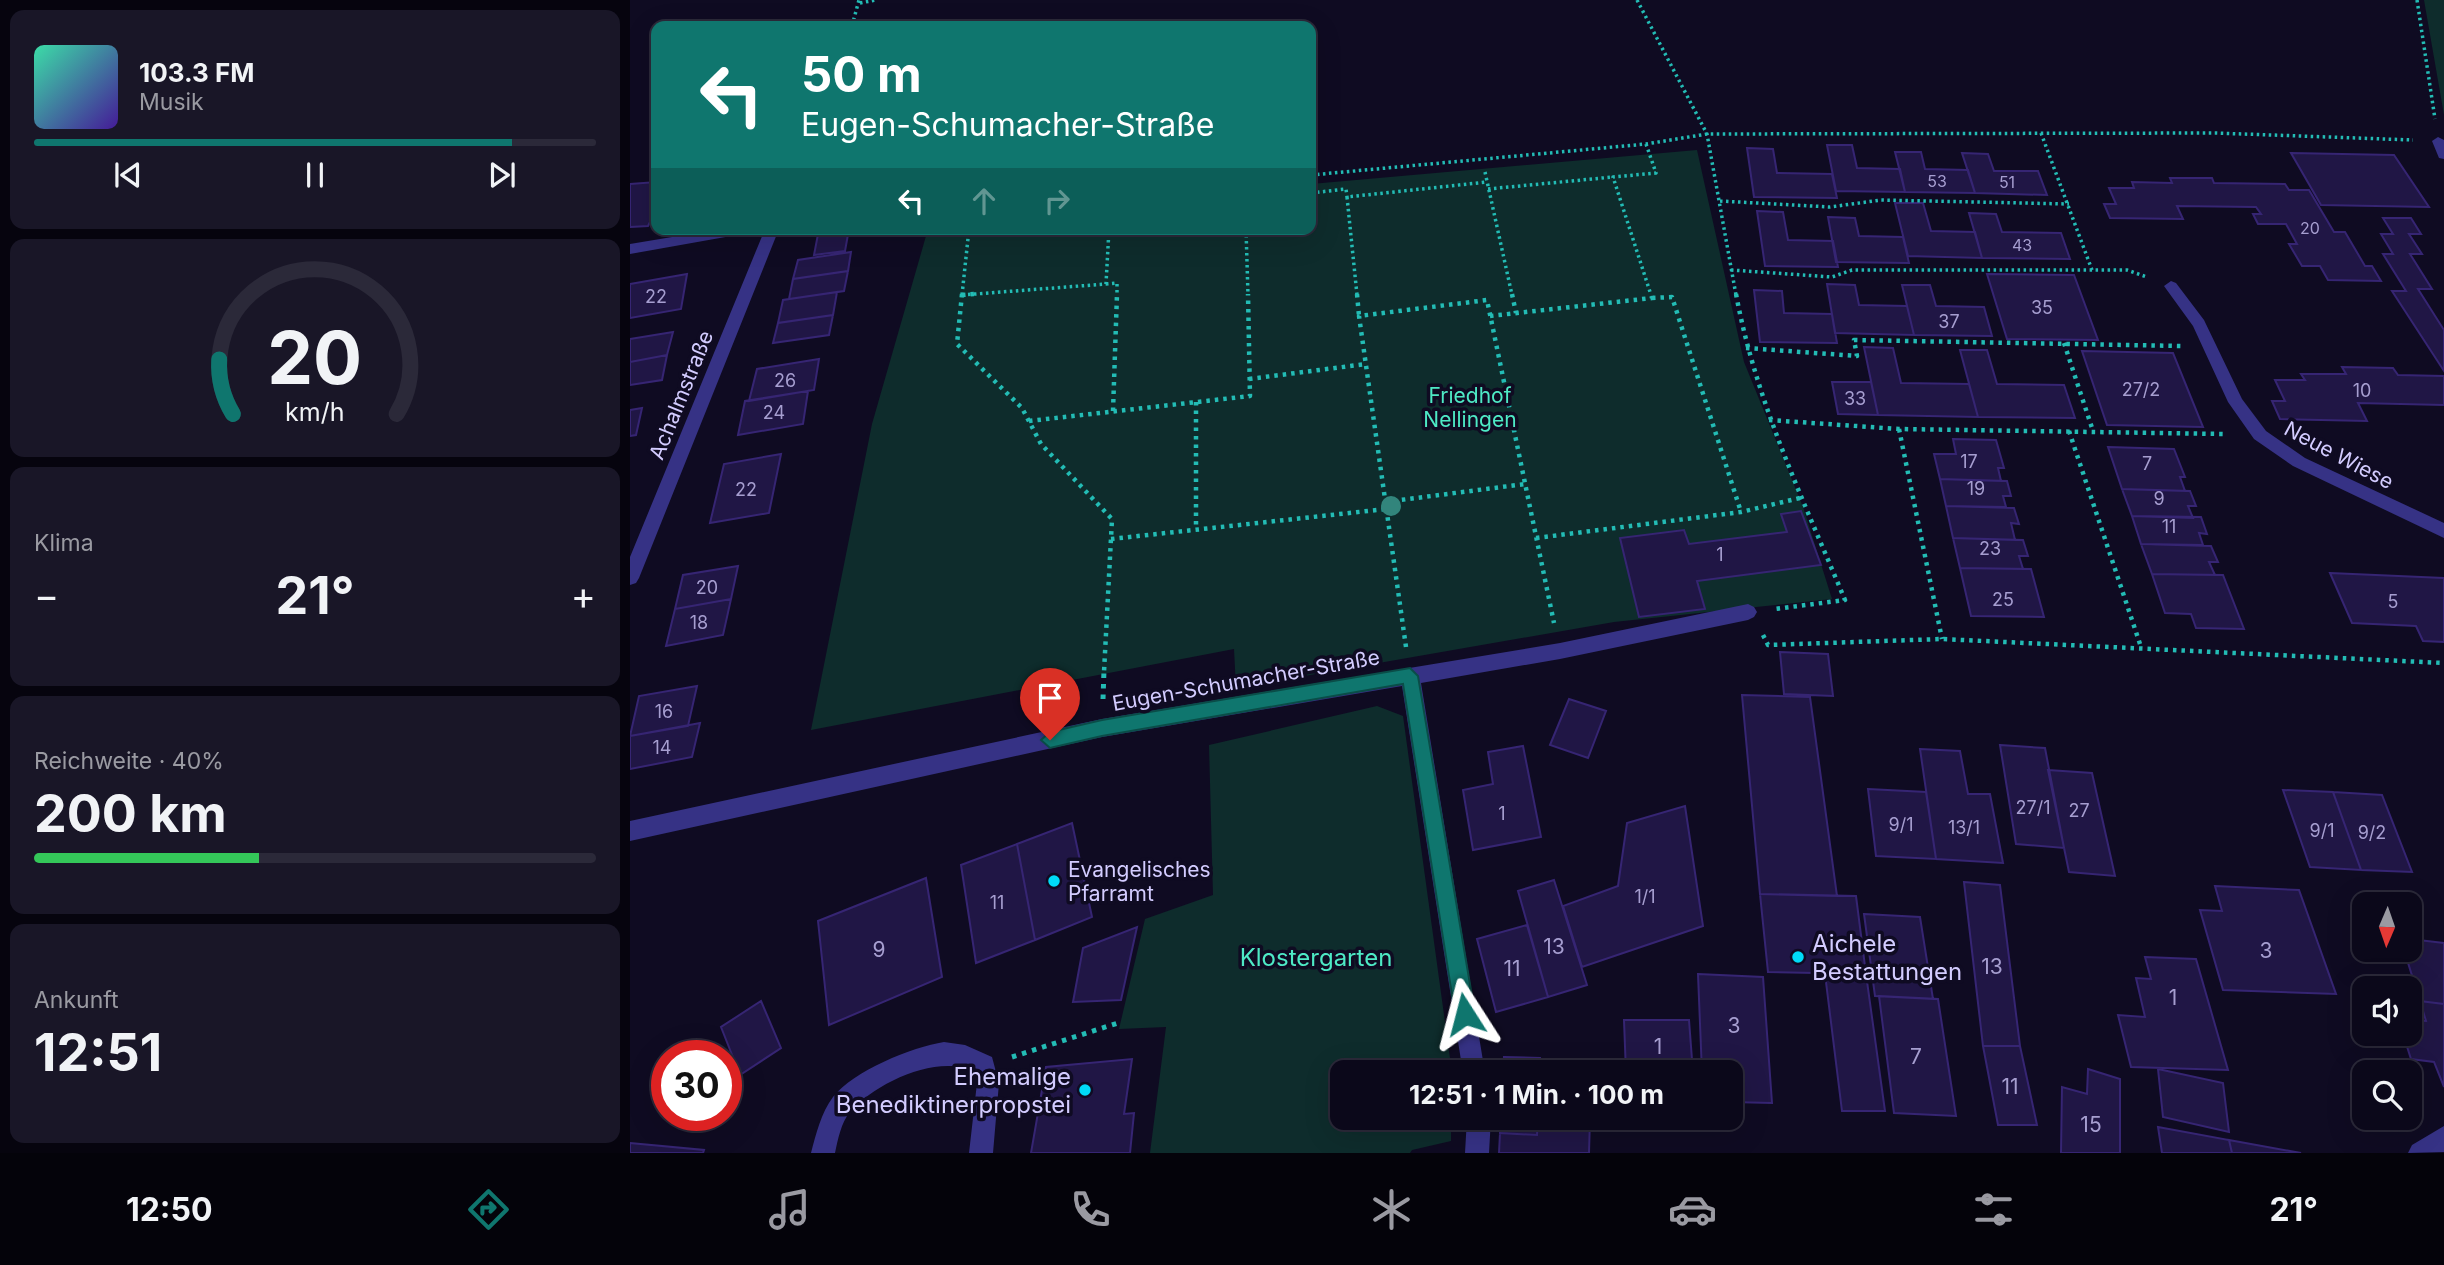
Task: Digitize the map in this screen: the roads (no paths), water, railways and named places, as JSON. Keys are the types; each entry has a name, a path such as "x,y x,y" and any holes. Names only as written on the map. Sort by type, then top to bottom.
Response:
{"street":[{"path":"2438,141 2444,155"},
{"path":"630,249 713,235"},
{"name":"Achalmstraße","path":"630,578 770,235"},
{"name":"Neue Wiese","path":"2171,286 2199,324 2241,411 2260,435 2300,462 2444,531"},
{"name":"Eugen-Schumacher-Straße","path":"630,831 1102,728 1560,651 1748,612"},
{"path":"1410,676 1472,1060"},
{"path":"823,1153 834,1119 843,1103 864,1085 941,1053 962,1054 984,1065 988,1083 982,1153"},
{"path":"1477,1153 1478,1130"},
{"path":"2420,1153 2444,1138"}],"place":[{"name":"Evangelisches Pfarramt","path":"1054,881"},
{"name":"Aichele Bestattungen","path":"1798,957"},
{"name":"Ehemalige Benediktinerpropstei","path":"1085,1090"}],"park label":[{"name":"Friedhof Nellingen","path":"1470,407"},
{"name":"Klostergarten","path":"1316,957"}]}
